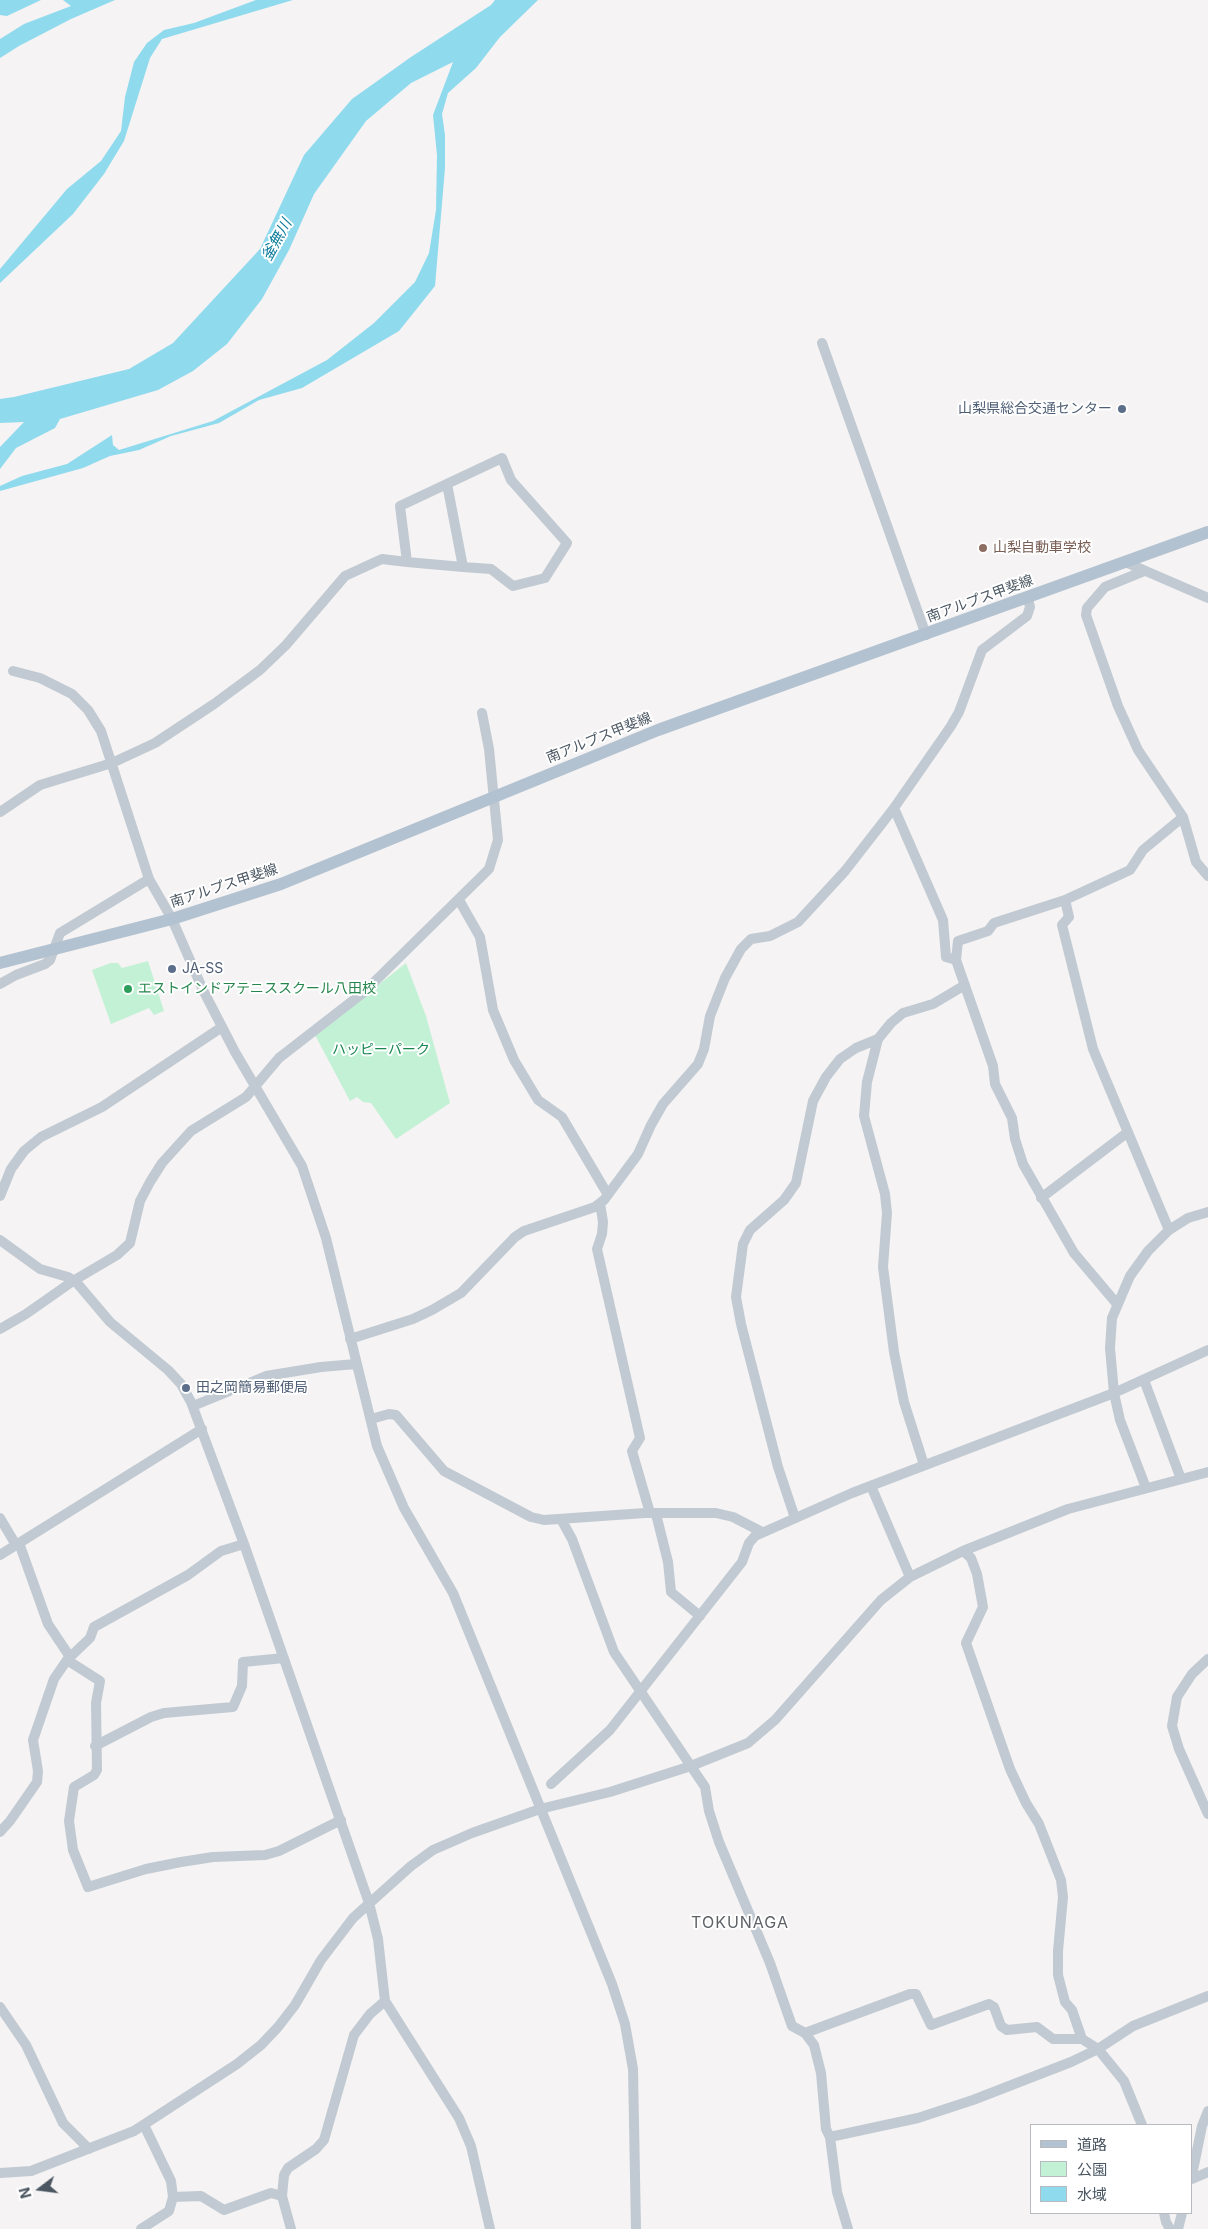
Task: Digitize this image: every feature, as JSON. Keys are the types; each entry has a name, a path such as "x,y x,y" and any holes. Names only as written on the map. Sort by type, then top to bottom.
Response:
{"main road":[{"name":"南アルプス甲斐線","path":"0,963 172,919 297,878 658,730 1028,599 1208,532"}],"street":[{"path":"822,343 926,635"},
{"path":"0,812 40,784 112,763 173,732 260,670 286,645 345,576 382,559 407,562 490,569 513,586 541,580 549,574 567,543 511,480 502,458 400,506 407,562"},
{"path":"448,484 463,567"},
{"path":"1125,562 1208,598"},
{"path":"1144,571 1105,587 1087,608 1086,615 1118,706 1138,750 1183,817 1196,862 1208,876"},
{"path":"1095,573 1105,587"},
{"path":"350,1339 413,1319 432,1310 461,1293 515,1237 524,1231 595,1207 608,1195 638,1154 651,1125 664,1104 698,1064 704,1049 710,1016 725,978 741,949 751,939 770,936 798,922 840,878 894,808 951,726 959,712 982,650 1027,616 1030,607 1028,599"},
{"path":"13,670 40,678 78,699 88,710 101,731 149,879 172,919 222,1027 302,1166 311,1188 326,1238 377,1446 404,1508 453,1593 612,1984 625,2024 633,2077 636,2229"},
{"path":"0,1328 26,1314 73,1280 117,1255 130,1243 140,1201 162,1163 191,1131 246,1097 279,1058 364,992 489,869 498,840 489,749 482,713"},
{"path":"894,808 944,920 946,957 956,960"},
{"path":"1117,1304 1074,1253 1023,1164 1015,1139 1012,1118 995,1084 993,1066 956,960 958,941 988,931 994,923 1065,900 1130,870 1143,850 1183,817"},
{"path":"0,984 24,971 45,964 50,960 60,933 149,879"},
{"path":"459,900 480,937 493,1010 514,1060 538,1100 562,1117 608,1195"},
{"path":"1065,900 1068,917 1062,925 1089,1034 1169,1230"},
{"path":"924,1465 904,1402 894,1352 883,1266 888,1213 885,1194 864,1116 868,1082 878,1039 891,1023 903,1013 934,1004 965,985"},
{"path":"0,1196 11,1169 24,1151 41,1137 102,1107 222,1027"},
{"path":"795,1518 778,1467 753,1373 752,1359 741,1324 736,1297 742,1244 750,1230 784,1200 796,1183 813,1101 826,1077 840,1059 856,1048 878,1039"},
{"path":"1041,1198 1128,1132"},
{"path":"600,1203 603,1228 597,1249 640,1438 632,1451 668,1562 671,1592 700,1616"},
{"path":"1146,1488 1120,1420 1114,1392 1110,1348 1112,1318 1130,1276 1148,1251 1169,1230 1188,1218 1208,1212"},
{"path":"0,1240 40,1269 73,1280 110,1322 168,1370 181,1384 193,1406 244,1544 369,1903 378,1939 385,2002 459,2118 471,2146 490,2229"},
{"path":"551,1784 610,1730 742,1562 749,1543 762,1532 871,1486 1144,1380 1208,1350"},
{"path":"193,1406 266,1376 321,1367 356,1364"},
{"path":"1144,1380 1152,1408 1180,1479"},
{"path":"370,1419 389,1414 396,1415 444,1471 531,1517 544,1520 653,1514 716,1513 733,1517 762,1532"},
{"path":"0,1555 202,1429"},
{"path":"0,2172 31,2171 144,2125 237,2064 261,2045 295,2005 321,1960 338,1936 369,1903 411,1866 434,1850 472,1833 540,1809 610,1792 691,1766 748,1743 775,1720 881,1600 910,1577 964,1551 1068,1509 1208,1472"},
{"path":"871,1486 910,1577"},
{"path":"0,1518 18,1544 48,1624 69,1659 100,1681 96,1703 95,1746 97,1770 94,1776 74,1787 68,1821 73,1850 88,1887 146,1869 181,1862 213,1857 265,1855 279,1851 341,1820"},
{"path":"560,1519 572,1539 614,1652 704,1787 709,1812 719,1842 770,1963 792,2026 805,2033 814,2045 821,2073 826,2129 830,2137 837,2192 848,2229"},
{"path":"0,1832 38,1782 33,1740 54,1679 69,1659 90,1638 94,1627 188,1575 221,1551 244,1544"},
{"path":"964,1551 970,1558 977,1574 983,1607 966,1643 1010,1770 1026,1803 1039,1824 1062,1880 1063,1897 1058,1951 1058,1975 1065,2002 1072,2010 1082,2039"},
{"path":"95,1746 151,1717 164,1713 233,1707 242,1686 243,1662 284,1658"},
{"path":"1208,1660 1192,1674 1180,1690 1173,1710 1172,1726 1178,1749 1208,1814"},
{"path":"805,2033 910,1994 916,1994 931,2025 989,2004 994,2007 1000,2026 1007,2030 1032,2026 1045,2031 1053,2038 1082,2039 1098,2049 1124,2081 1142,2124"},
{"path":"830,2137 927,2115 1053,2069 1098,2049 1133,2026 1208,1996"},
{"path":"291,2229 282,2196 284,2175 288,2168 316,2149 324,2140 354,2035 370,2014 385,2002"},
{"path":"0,2006 26,2045 63,2123 89,2149"},
{"path":"1193,2171 1207,2114"},
{"path":"141,2229 169,2210 173,2197 171,2181 144,2125"},
{"path":"1193,2179 1208,2172"},
{"path":"173,2197 201,2196 224,2210 271,2194 282,2196"},
{"path":"1164,2214 1170,2229"},
{"path":"1178,2229 1182,2214"}],"green space":[{"name":"エストインドアテニススクール八田校","path":"148,961 164,1011 154,1015 149,1008 111,1024 92,970 111,963 118,963 122,968"},
{"name":"ハッピーパーク","path":"406,963 426,1016 450,1103 396,1139 371,1103 363,1102 357,1097 350,1101 315,1035"}],"water":[{"path":"0,0 41,0 7,16 0,15"},
{"path":"63,0 115,0 71,19 0,58 0,39 24,24 71,6"},
{"path":"256,0 293,0 162,39 150,58 124,141 104,174 73,214 0,283 0,269 67,189 101,161 121,131 125,97 134,62 147,43 164,30 194,23"},
{"name":"釜無川","path":"495,0 538,0 500,37 476,68 448,93 442,114 445,135 445,168 435,286 399,331 302,388 259,400 219,423 171,436 139,450 110,456 83,468 0,491 0,486 22,476 67,464 112,435 113,445 119,450 213,421 327,360 374,323 415,282 429,253 436,210 437,155 433,115 453,62 411,83 366,121 314,194 289,250 262,299 227,344 193,371 158,390 60,419 55,428 16,448 0,469 0,447 24,422 0,423 0,399 129,369 173,343 260,249 304,155 352,99 411,57 491,5"}],"place":[{"name":"山梨県総合交通センター","path":"1122,409"},
{"name":"山梨自動車学校","path":"983,548"},
{"name":"JA-SS","path":"172,969"},
{"name":"エストインドアテニススクール八田校","path":"128,989"},
{"name":"田之岡簡易郵便局","path":"186,1388"}],"district":[{"name":"TOKUNAGA","path":"740,1923"}]}
